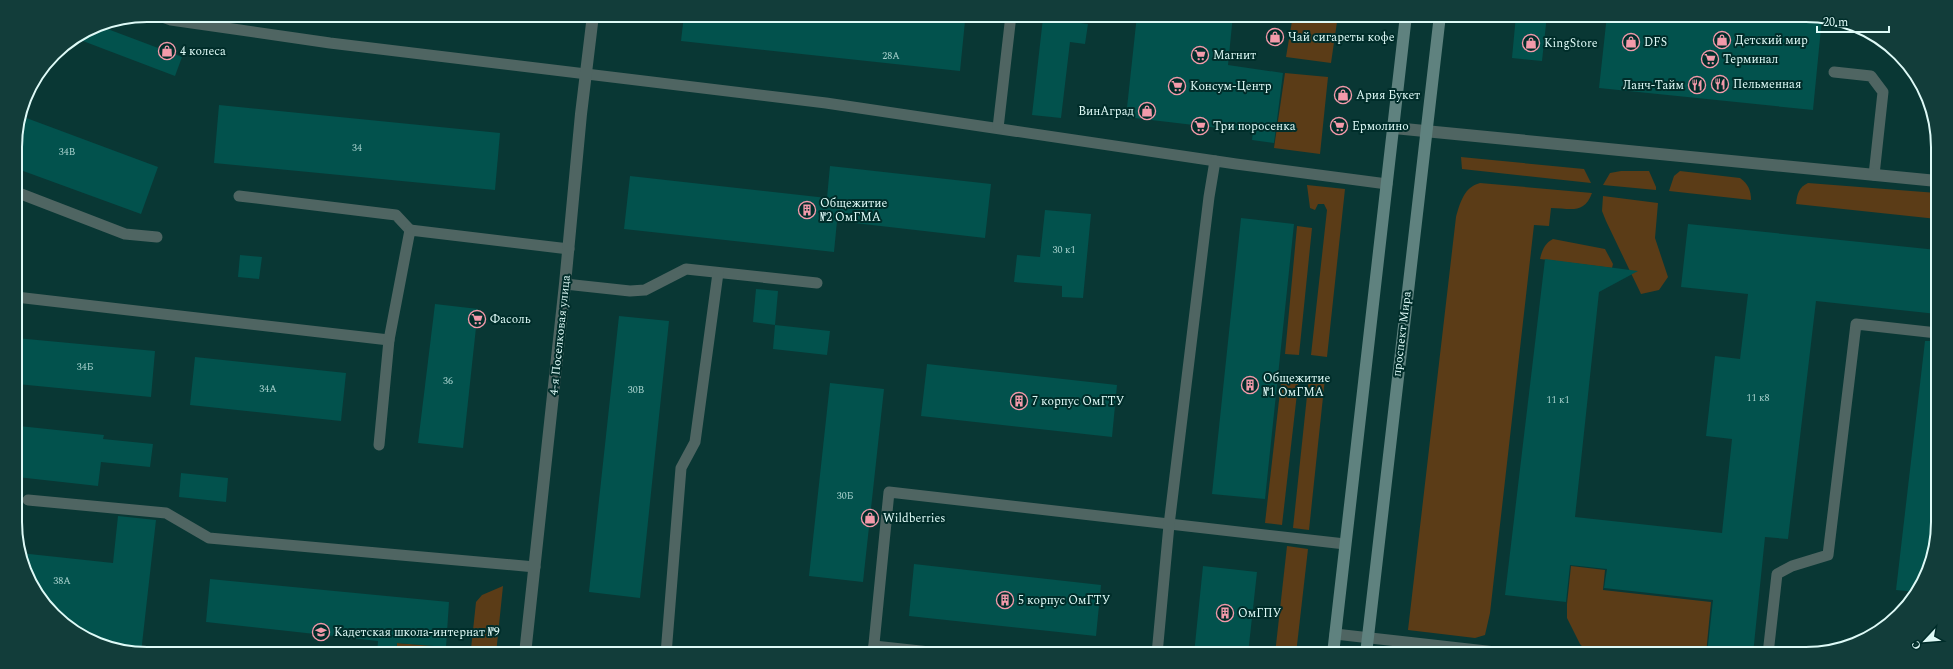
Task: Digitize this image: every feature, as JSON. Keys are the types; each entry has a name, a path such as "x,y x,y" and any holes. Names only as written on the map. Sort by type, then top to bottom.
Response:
{"main road":[{"path":"1334,647 1405,22"},
{"name":"проспект Мира","path":"1367,647 1439,22"}],"street":[{"name":"4-я Поселковая улица","path":"526,647 566,284 592,22"},
{"path":"1394,128 1931,181"}],"lane":[{"path":"185,22 330,43 826,103 1215,161 1386,184"},
{"path":"998,128 1010,22"},
{"path":"1834,72 1871,76 1882,92 1874,176"},
{"path":"1158,647 1169,525 1209,197 1215,161"},
{"path":"22,194 125,234 157,236"},
{"path":"239,196 396,215 410,230 569,249"},
{"path":"379,445 389,340 410,230"},
{"path":"566,284 630,291 645,290 686,269 817,283"},
{"path":"667,647 681,468 695,442 718,273"},
{"path":"22,298 389,340"},
{"path":"1769,647 1777,574 1792,566 1828,555 1856,324 1931,331"},
{"path":"874,647 889,492 1345,544"},
{"path":"28,500 166,513 209,538 535,567"},
{"path":"1335,634 1453,647"}],"shaded area":[{"path":"1292,22 1337,22 1331,63 1286,57"},
{"path":"1285,73 1328,77 1320,154 1274,148"},
{"path":"1461,157 1584,169 1591,183 1462,169"},
{"path":"1621,171 1649,171 1656,190 1603,185 1610,173"},
{"path":"1680,171 1740,178 1748,188 1751,200 1669,191 1674,176"},
{"path":"1480,183 1592,193 1585,205 1576,209 1551,208 1549,226 1534,225 1490,613 1485,635 1475,638 1408,630 1456,217 1461,201 1466,192 1470,188"},
{"path":"1808,183 1931,193 1931,218 1796,204 1799,191"},
{"path":"1307,185 1345,189 1327,357 1311,355 1327,210 1324,204 1318,204 1315,210 1310,208"},
{"path":"1603,196 1658,203 1655,238 1668,277 1659,290 1641,294 1602,211"},
{"path":"1297,226 1312,228 1299,355 1285,354"},
{"path":"1553,239 1605,249 1613,264 1612,268 1540,259 1544,247"},
{"path":"1282,374 1299,376 1282,525 1265,523"},
{"path":"1309,377 1325,378 1309,530 1293,528"},
{"path":"1287,546 1308,549 1297,647 1276,647"},
{"path":"1571,566 1605,570 1603,590 1711,602 1707,647 1583,647 1567,618"},
{"path":"503,586 497,647 471,647 476,602 482,595"},
{"path":"397,643 446,647 397,647"}],"building":[{"path":"683,22 965,22 960,71 681,41"},
{"path":"1043,22 1073,22 1088,24 1085,44 1070,42 1061,118 1032,115"},
{"name":"Консум-Центр","path":"1136,22 1232,22 1228,65 1283,73 1274,143 1252,140 1253,132 1126,117"},
{"path":"1515,22 1546,22 1542,61 1512,58"},
{"name":"Терминал","path":"1606,22 1822,23 1813,110 1599,88"},
{"path":"107,29 182,57 175,76 82,41"},
{"path":"219,105 500,133 495,190 214,163"},
{"path":"25,118 158,167 141,214 22,171 22,139"},
{"name":"Общежитие №2 ОмГМА","path":"830,166 991,184 985,238 837,221 834,252 624,229 630,176 827,198"},
{"path":"1045,210 1091,214 1083,298 1062,297 1062,286 1014,282 1017,255 1040,257"},
{"name":"Общежитие №1 ОмГМА","path":"1241,218 1294,224 1265,499 1212,494"},
{"path":"1688,224 1931,249 1931,313 1816,301 1788,539 1765,537 1754,647 1708,647 1713,600 1604,588 1607,569 1570,565 1566,602 1505,595 1545,259 1638,271 1599,292 1575,517 1722,533 1732,439 1706,436 1715,356 1740,359 1748,294 1681,287"},
{"path":"240,255 262,257 259,279 238,277"},
{"path":"756,289 778,291 775,325 753,322"},
{"path":"435,304 478,309 463,448 418,443"},
{"path":"619,316 669,321 640,598 589,592"},
{"path":"775,325 830,331 827,355 773,349"},
{"path":"22,339 155,351 151,397 22,384"},
{"path":"1925,341 1931,341 1930,538 1924,562 1910,591 1896,590"},
{"path":"195,357 346,373 341,421 190,405"},
{"name":"7 корпус ОмГТУ","path":"927,364 1117,385 1112,437 921,416"},
{"path":"830,383 884,389 863,582 809,576"},
{"path":"22,426 104,435 103,439 153,444 150,467 101,462 98,486 22,478"},
{"path":"181,473 228,478 226,502 179,497"},
{"path":"118,516 156,520 142,647 115,643 84,630 71,621 48,598 32,570 26,554 113,563"},
{"name":"5 корпус ОмГТУ","path":"914,564 1101,585 1096,636 909,616"},
{"name":"ОмГПУ","path":"1203,566 1257,572 1249,647 1195,647"},
{"path":"210,579 449,602 446,647 397,643 397,647 378,647 378,641 206,622"}],"place":[{"name":"Чай сигареты кофе","path":"1275,37"},
{"name":"Детский мир","path":"1722,40"},
{"name":"DFS","path":"1631,42"},
{"name":"KingStore","path":"1531,43"},
{"name":"4 колеса","path":"167,51"},
{"name":"Магнит","path":"1200,55"},
{"name":"Терминал","path":"1710,59"},
{"name":"Пельменная","path":"1720,84"},
{"name":"Ланч-Тайм","path":"1697,85"},
{"name":"Консум-Центр","path":"1177,86"},
{"name":"Ария Букет","path":"1343,95"},
{"name":"ВинАград","path":"1147,111"},
{"name":"Три поросенка","path":"1200,126"},
{"name":"Ермолино","path":"1339,126"},
{"name":"Общежитие №2 ОмГМА","path":"807,210"},
{"name":"Фасоль","path":"477,319"},
{"name":"Общежитие №1 ОмГМА","path":"1250,385"},
{"name":"7 корпус ОмГТУ","path":"1019,401"},
{"name":"Wildberries","path":"870,518"},
{"name":"5 корпус ОмГТУ","path":"1005,600"},
{"name":"ОмГПУ","path":"1225,613"},
{"name":"Кадетская школа-интернат №9","path":"321,632"}]}
